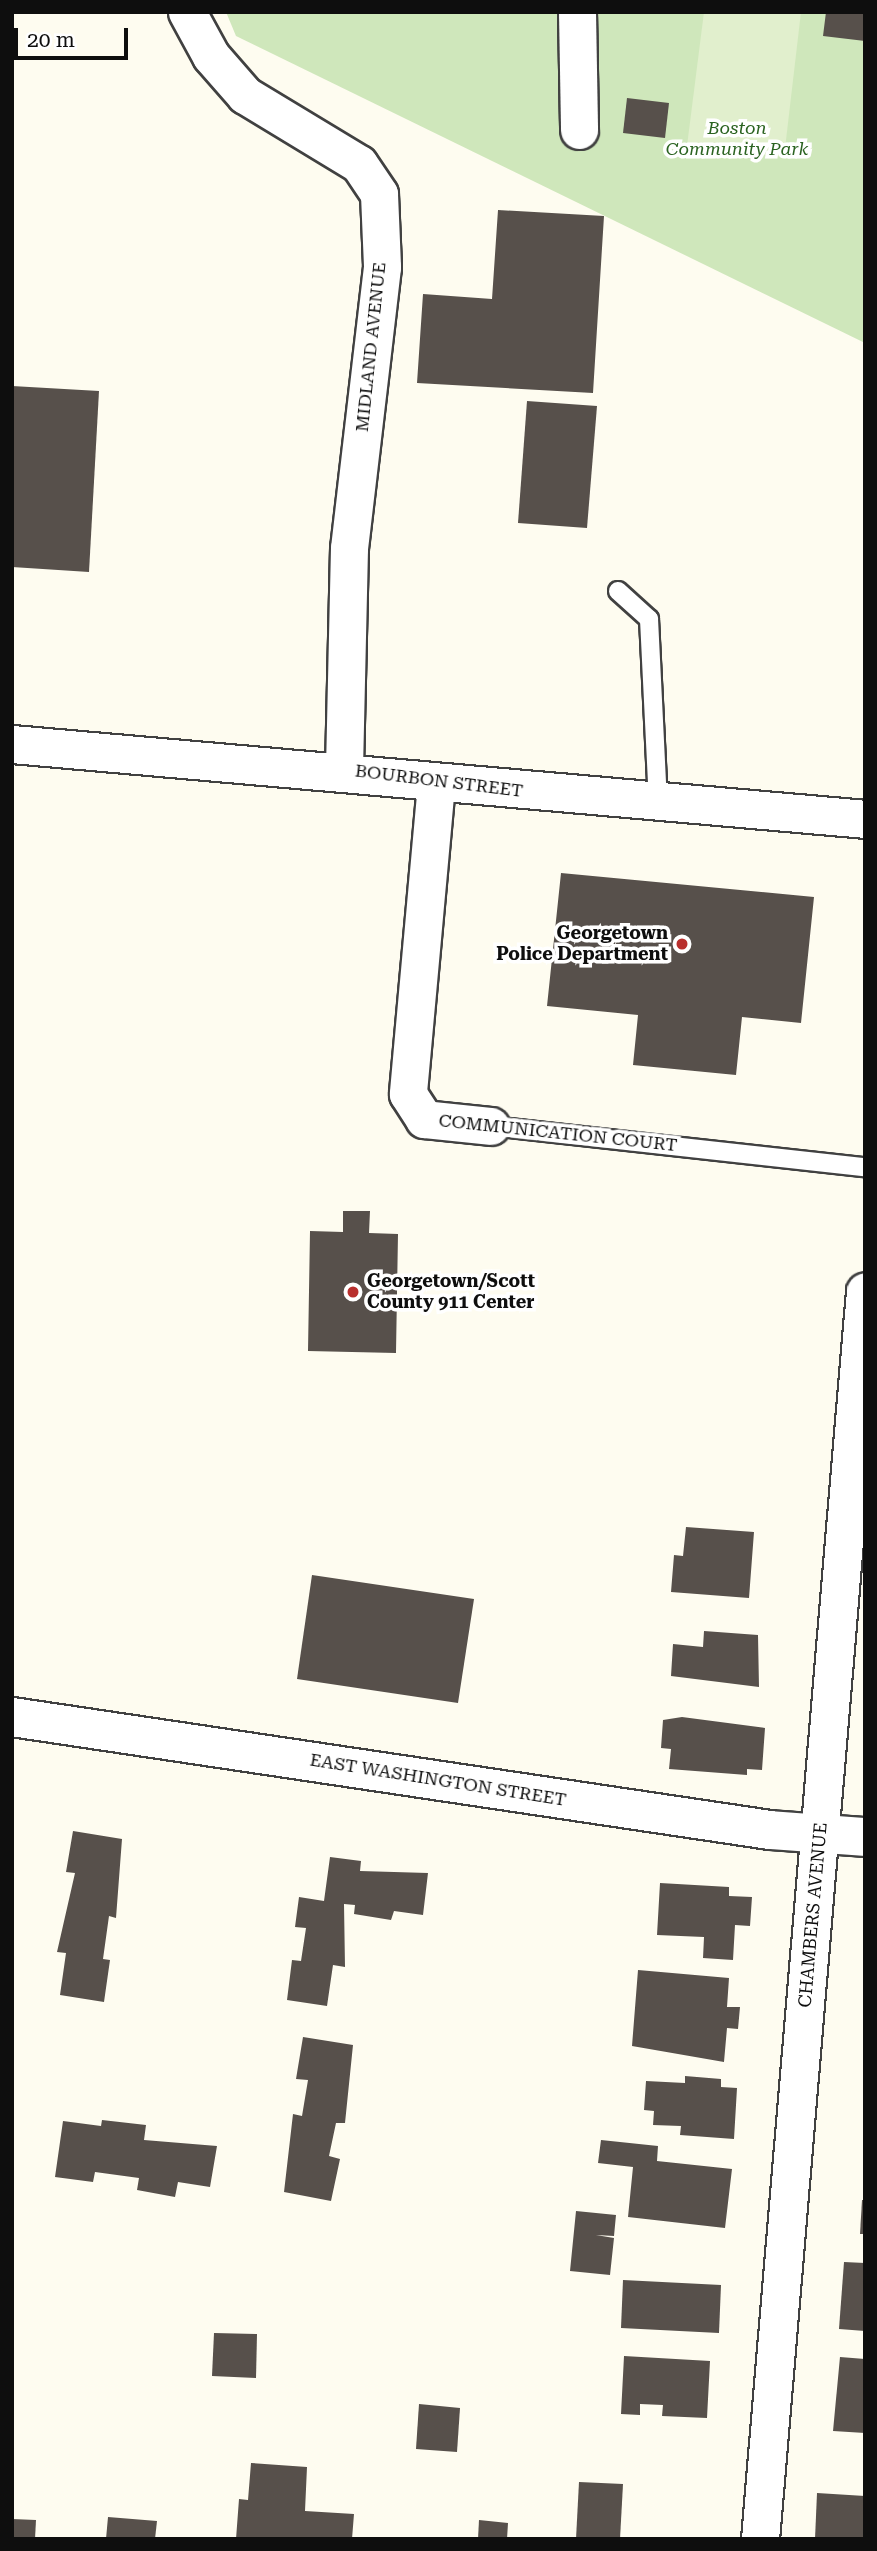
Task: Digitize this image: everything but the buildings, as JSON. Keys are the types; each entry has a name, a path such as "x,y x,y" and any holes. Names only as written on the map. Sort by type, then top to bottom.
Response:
{"street":[{"name":"MIDLAND AVENUE","path":"187,12 211,56 245,94 359,164 379,194 382,267 349,548 344,769"},
{"path":"577,12 579,130"},
{"name":"BOURBON STREET","path":"12,744 344,769 436,783 865,819"},
{"name":"COMMUNICATION COURT","path":"436,783 408,1094 424,1119 491,1126"},
{"name":"CHAMBERS AVENUE","path":"760,2539 865,1291"},
{"name":"EAST WASHINGTON STREET","path":"12,1717 819,1834 865,1838"}],"lane":[{"path":"618,591 649,619 658,803"},
{"name":"COMMUNICATION COURT","path":"491,1126 865,1167"}],"green space":[{"name":"Boston Community Park","path":"226,12 865,12 865,343 236,36"},
{"path":"704,12 801,12 784,157 687,146"}],"place":[{"name":"Georgetown Police Department","path":"682,944"},
{"name":"Georgetown/Scott County 911 Center","path":"353,1292"}]}
